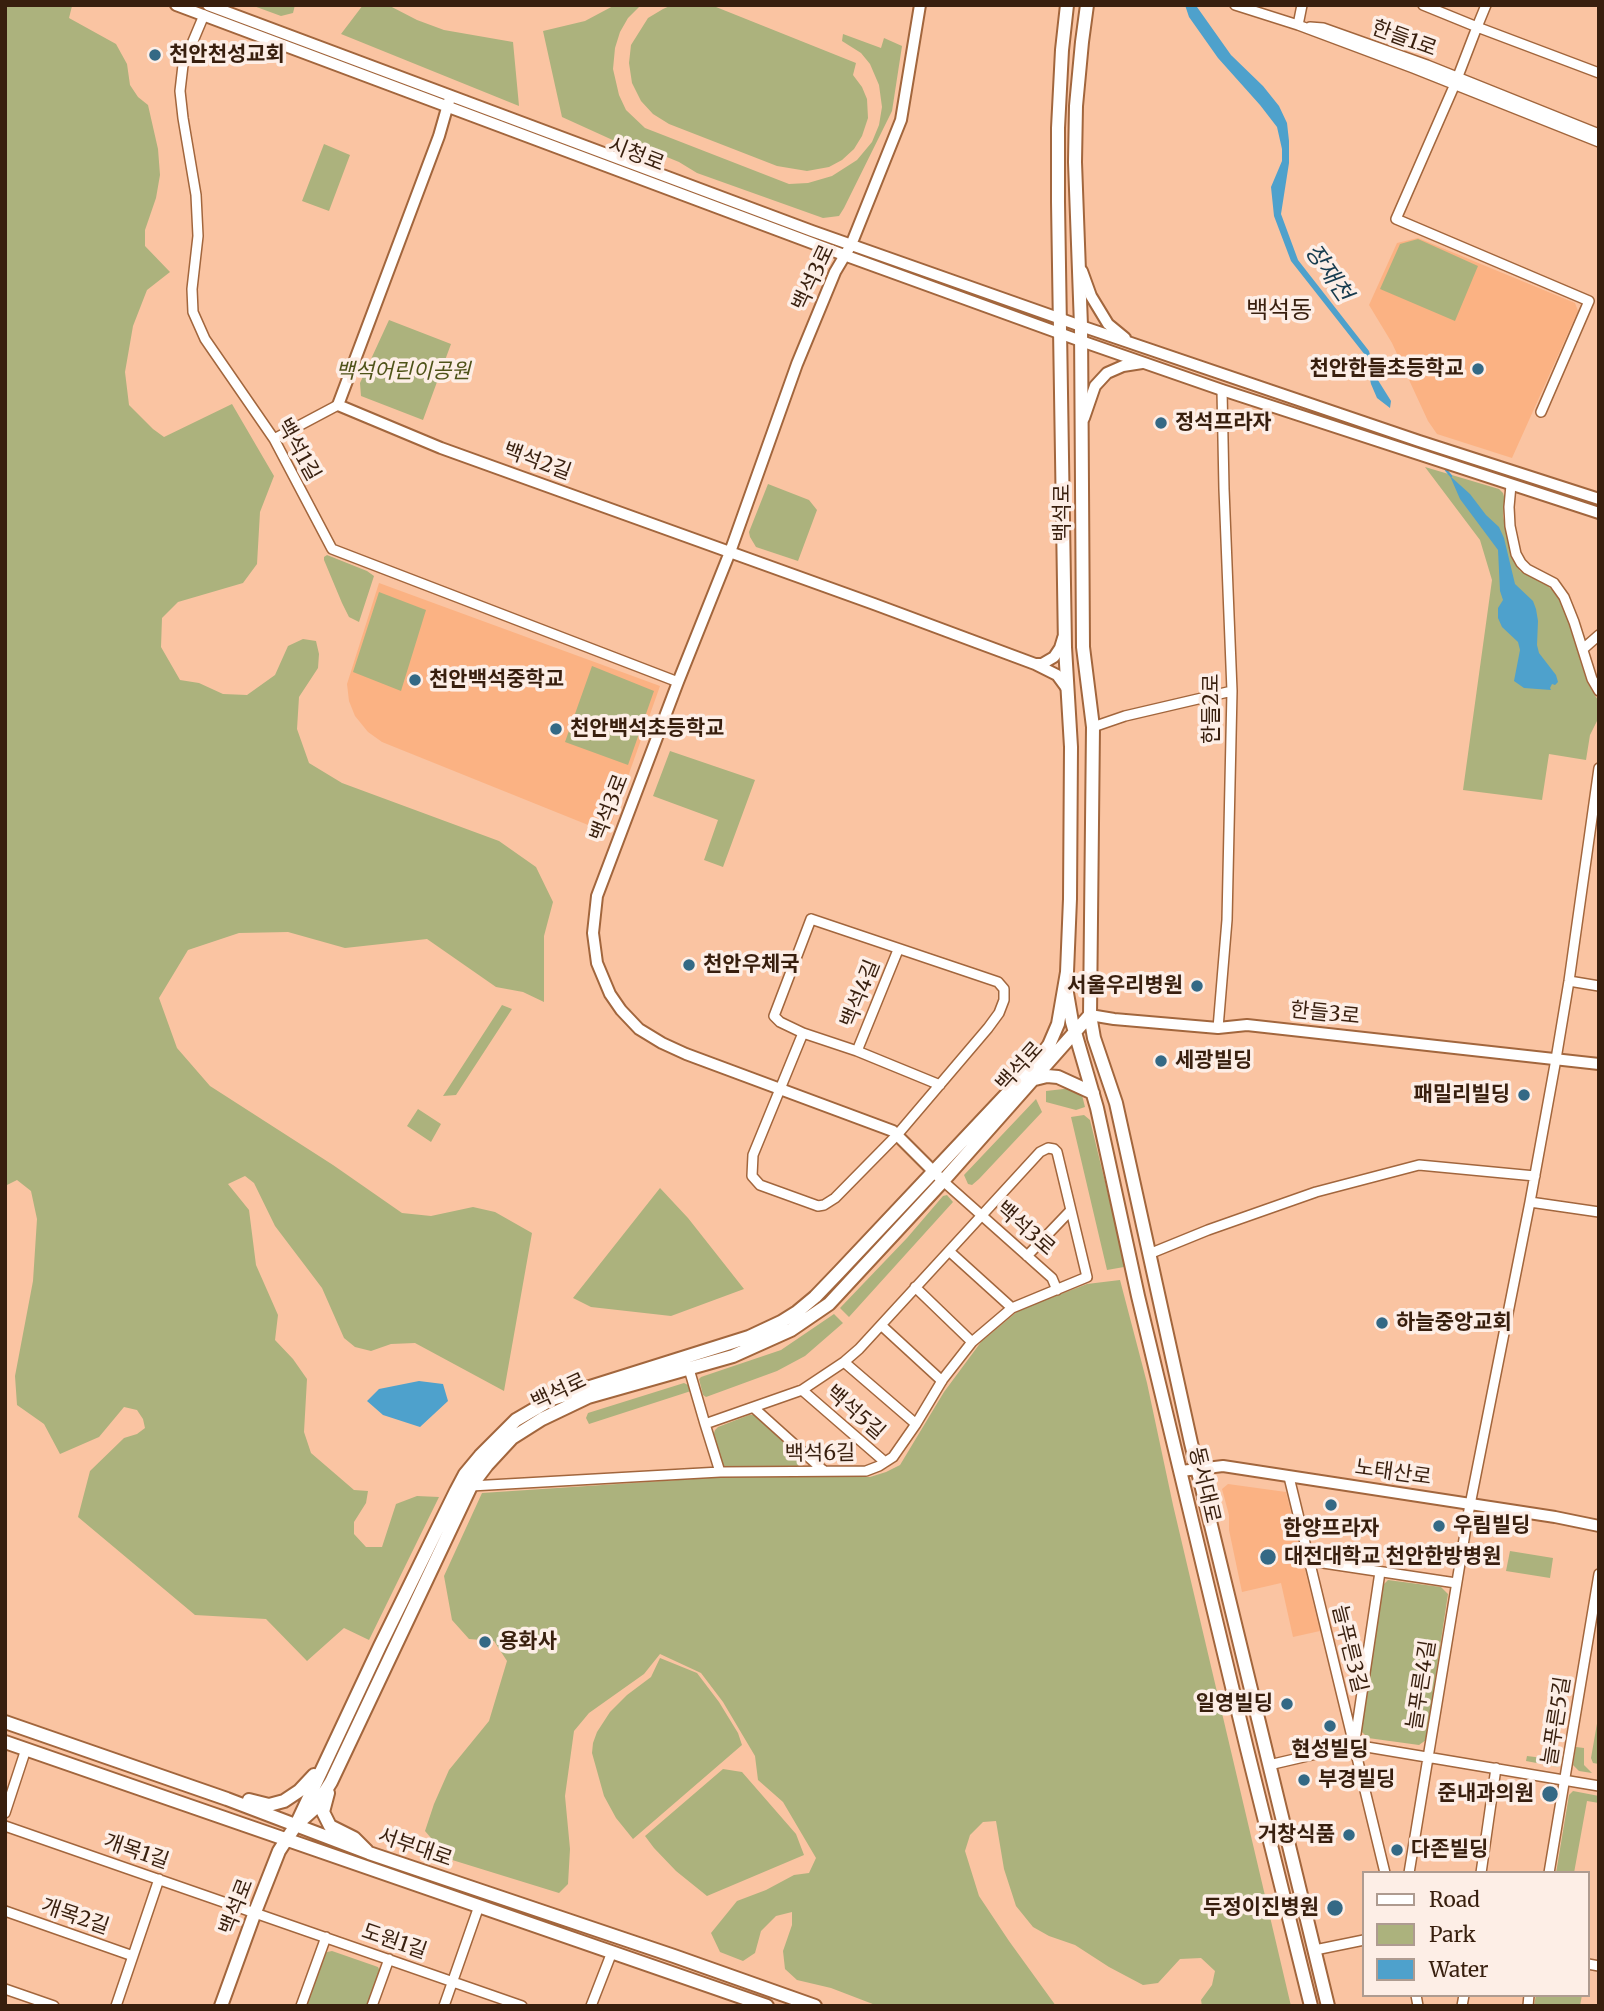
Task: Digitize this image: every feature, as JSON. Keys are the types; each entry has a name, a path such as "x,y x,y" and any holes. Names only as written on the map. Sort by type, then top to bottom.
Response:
{"main road":[{"name":"백석로","path":"221,2006 279,1852 296,1825 465,1474 516,1420 552,1399 750,1337 781,1322 815,1297 1032,1066 1049,1045 1058,1024 1067,972 1070,899 1071,747 1065,632 1058,128 1067,5"},
{"name":"백석로","path":"296,1825 314,1809 331,1782 471,1486 486,1465 512,1438 542,1419 588,1397 733,1356 791,1330 829,1304 1035,1079 1073,1027 1090,1015 1093,727 1083,647 1081,326 1075,162 1076,106 1087,5"},
{"name":"동서대로","path":"1067,972 1067,994 1073,1027 1094,1093 1138,1296 1311,2006"},
{"name":"동서대로","path":"1090,1015 1094,1038 1116,1102 1198,1469 1328,2006"},
{"path":"1049,1045 1073,1027"},
{"path":"1035,1079 1058,1077 1094,1093"},
{"name":"서부대로","path":"5,1722 227,1799 369,1853 815,2006"},
{"name":"서부대로","path":"5,1742 767,2006"},
{"path":"227,1799 249,1800 269,1805 284,1801 299,1791 326,1761"},
{"path":"331,1782 323,1812 326,1819 336,1831 354,1838 369,1853"}],"street":[{"name":"시청로","path":"176,5 206,10 450,101 601,153 1081,341"},
{"name":"백석3로","path":"920,5 901,120 797,364 730,552 597,896 593,933 597,963 610,994 639,1029 662,1044 685,1054 893,1131 943,1181 1052,1278 1057,1290"},
{"name":"한들1로","path":"1235,5 1456,80 1598,136"},
{"path":"1297,25 1302,5"},
{"name":"한들1로","path":"1423,5 1599,74"},
{"name":"한들1로","path":"1456,80 1486,5"},
{"name":"백석1길","path":"206,10 183,65 180,91 196,195 198,236 192,289 193,312 205,339 274,439 331,550 678,682"},
{"path":"1456,80 1396,219 1589,301 1541,412"},
{"path":"274,439 338,405 450,101"},
{"name":"시청로","path":"847,250 1081,326"},
{"path":"1079,263 1091,296 1108,324 1133,344"},
{"path":"1081,326 1599,499"},
{"path":"1081,341 1599,513"},
{"path":"1082,424 1095,386 1107,373 1123,366 1144,363"},
{"name":"한들2로","path":"1218,1028 1227,920 1232,691 1222,390"},
{"name":"백석2길","path":"338,405 441,448 1035,664 1057,675 1068,690"},
{"path":"1511,485 1510,526 1516,554 1527,569 1554,583 1564,597 1592,679 1599,691"},
{"path":"1035,664 1042,664 1054,657 1065,632"},
{"path":"1583,649 1599,635"},
{"path":"1093,727 1125,716 1232,691"},
{"path":"1471,1504 1556,1059 1599,768"},
{"path":"803,1033 753,1155 752,1176 760,1185 818,1206 835,1198 897,1135 940,1085 994,1020 1004,1000 1004,989 998,982 811,919 774,1016 779,1022 803,1033 857,1051 940,1085"},
{"name":"백석4길","path":"857,1051 898,950"},
{"path":"1569,982 1599,986"},
{"name":"한들3로","path":"1090,1015 1218,1028 1247,1025 1599,1064"},
{"name":"백석5길","path":"705,1424 802,1390 844,1362 1040,1152 1048,1148 1057,1152 1087,1277"},
{"path":"1149,1254 1316,1192 1419,1165 1535,1176"},
{"path":"1530,1202 1599,1212"},
{"path":"1027,1256 1071,1210"},
{"path":"949,1251 1012,1308"},
{"name":"백석6길","path":"471,1486 720,1472 866,1471 893,1457 942,1381 972,1342 1012,1308 1087,1277"},
{"path":"915,1287 972,1342"},
{"path":"881,1325 942,1381"},
{"name":"백석5길","path":"844,1362 916,1424"},
{"path":"690,1369 720,1472"},
{"name":"백석5길","path":"802,1390 885,1462"},
{"path":"754,1408 824,1471"},
{"name":"노태산로","path":"1181,1471 1223,1466 1599,1526"},
{"name":"늘푸른3길","path":"1289,1477 1385,1871"},
{"name":"늘푸른4길","path":"1409,1871 1471,1504"},
{"path":"1310,1562 1456,1583"},
{"name":"늘푸른3길","path":"1355,1745 1380,1572"},
{"name":"늘푸른5길","path":"1549,1871 1599,1574"},
{"path":"1269,1765 1355,1745 1599,1786"},
{"path":"5,1813 26,1749"},
{"path":"1481,1871 1496,1768"},
{"name":"개목1길","path":"5,1826 255,1912"},
{"path":"116,2006 159,1879"},
{"path":"444,2006 479,1906"},
{"name":"개목2길","path":"5,1911 133,1956"},
{"name":"도원1길","path":"255,1912 515,2005"},
{"path":"301,2006 326,1937"},
{"path":"1315,1950 1362,1940"},
{"path":"591,2006 612,1952"},
{"path":"372,2006 389,1959"},
{"path":"5,1989 54,2006"}],"shaded area":[{"name":"천안한들초등학교","path":"1418,238 1575,303 1578,311 1512,458 1437,434 1428,421 1392,343 1369,305 1397,243"},
{"path":"379,583 660,686 608,833 382,742 368,732 355,716 349,701 347,684"},
{"name":"대전대학교 천안한방병원","path":"1228,1484 1286,1492 1320,1631 1293,1637 1281,1583 1242,1592 1222,1489"}],"green space":[{"path":"5,5 94,5 72,6 69,18 116,44 127,64 130,85 148,105 158,149 160,175 156,198 145,230 145,246 170,272 147,290 133,326 125,372 129,405 164,437 232,404 274,476 260,512 257,564 243,583 178,602 162,618 161,647 180,680 199,683 223,694 247,695 275,675 288,646 303,639 316,641 318,668 299,697 297,729 309,763 342,783 499,841 536,867 553,902 544,936 544,1002 523,992 496,987 427,939 345,948 288,932 239,933 188,950 159,998 177,1048 210,1086 402,1213 431,1216 473,1207 495,1212 532,1233 504,1391 415,1343 391,1344 371,1351 355,1347 344,1338 322,1288 275,1226 254,1183 245,1176 228,1184 249,1210 256,1265 278,1315 275,1340 307,1379 304,1432 311,1453 354,1490 368,1491 366,1503 354,1522 354,1534 366,1547 382,1547 396,1504 417,1496 439,1497 369,1640 344,1628 307,1661 266,1619 195,1615 78,1517 90,1471 124,1438 145,1428 137,1410 124,1407 99,1437 60,1454 44,1424 17,1405 15,1376 33,1281 37,1219 31,1191 17,1180 5,1186"},
{"path":"251,5 295,5 293,13 281,16"},
{"path":"363,5 388,5 444,30 513,42 519,106 341,34"},
{"path":"615,5 641,5 628,18 615,48 613,69 619,95 626,110 645,128 789,184 808,183 832,176 857,160 872,142 879,125 882,107 879,85 870,64 861,53 842,41 843,34 881,48 884,38 902,46 892,111 839,216 823,218 697,173 679,162 640,146 617,142 562,117 543,31 585,21"},
{"path":"672,5 711,5 856,63 853,75 867,99 868,118 854,149 829,167 807,171 777,166 669,124 653,114 641,101 632,83 629,63 631,45 648,18"},
{"path":"324,144 350,155 329,211 302,201"},
{"path":"1418,239 1478,266 1455,321 1380,289 1400,244"},
{"name":"백석어린이공원","path":"389,320 451,344 423,420 361,396 360,383"},
{"path":"1425,467 1499,489 1503,493 1503,516 1512,555 1520,571 1548,586 1563,605 1587,682 1599,702 1597,721 1590,735 1586,760 1549,754 1542,800 1463,790 1492,580 1480,540"},
{"path":"768,484 809,500 817,510 798,561 756,547 750,537 749,532"},
{"path":"327,555 374,576 359,622 349,617 342,603 324,560"},
{"path":"379,592 426,610 401,691 353,672"},
{"path":"592,666 654,691 628,765 565,742"},
{"path":"670,751 755,780 723,867 704,860 718,820 653,796"},
{"path":"502,1005 512,1009 456,1095 443,1096"},
{"path":"1072,1088 1082,1095 1085,1107 1076,1110 1046,1102 1046,1091"},
{"path":"1036,1099 1042,1112 979,1179 972,1185 968,1184 964,1175"},
{"path":"418,1109 441,1124 431,1142 407,1126"},
{"path":"1084,1115 1090,1120 1124,1267 1107,1270 1071,1117"},
{"path":"660,1188 688,1218 744,1289 671,1316 591,1307 573,1298"},
{"path":"947,1195 953,1202 849,1317 840,1308 943,1196"},
{"path":"1120,1280 1147,1383 1173,1505 1291,2006 1202,2006 1201,2000 1212,1985 1215,1971 1201,1958 1180,1959 1158,1983 1143,1985 1075,1945 1033,1927 1016,1906 1004,1869 996,1821 983,1822 970,1835 965,1851 979,1896 1056,2006 878,2006 831,1988 797,1980 785,1969 783,1951 792,1925 792,1912 776,1916 761,1931 755,1953 743,1961 720,1952 711,1933 737,1901 794,1875 809,1873 816,1858 783,1802 758,1780 755,1756 723,1702 701,1673 660,1654 644,1674 589,1713 574,1731 565,1796 570,1849 568,1884 559,1893 449,1859 425,1831 449,1770 489,1721 507,1661 494,1641 469,1639 452,1620 444,1576 482,1493 723,1477 870,1477 886,1472 900,1465 944,1392 981,1342 1019,1310 1087,1284"},
{"path":"834,1314 843,1323 805,1356 777,1371 706,1397 703,1395 699,1379 701,1377 781,1350"},
{"path":"684,1383 691,1391 589,1424 586,1418 588,1413"},
{"path":"749,1415 756,1415 805,1460 804,1462 794,1469 723,1468 712,1439 715,1430"},
{"path":"1510,1551 1553,1558 1550,1578 1506,1571"},
{"path":"1388,1580 1441,1587 1448,1594 1426,1740 1419,1745 1368,1738 1361,1731 1383,1585"},
{"path":"660,1658 697,1673 719,1702 738,1733 742,1745 633,1839 616,1818 604,1796 592,1753 593,1743 610,1712 651,1677"},
{"path":"1599,1712 1599,1764 1593,1763 1591,1758"},
{"path":"1576,1747 1584,1748 1584,1765 1592,1773 1579,1771 1573,1765"},
{"path":"1556,1755 1563,1756 1558,1767 1526,1761 1527,1756 1551,1759"},
{"path":"723,1769 742,1772 796,1834 804,1855 707,1896 676,1871 645,1836"},
{"path":"1573,1791 1599,1796 1599,1803 1587,1801 1574,1871 1556,1871 1569,1795"},
{"path":"332,1951 378,1967 381,1973 369,2006 307,2006 323,1956"},
{"path":"1536,1997 1582,1997 1580,2006 1534,2006"}],"water":[{"path":"1185,5 1197,7 1231,55 1279,106 1287,123 1289,141 1289,163 1281,214 1298,260 1369,351 1376,377 1391,401 1390,408 1377,398 1365,355 1291,261 1274,216 1271,187 1282,161 1277,127 1218,58 1189,17"},
{"path":"1450,476 1499,527 1515,584 1533,601 1536,609 1539,653 1556,675 1558,682 1552,684 1551,690 1524,688 1514,681 1520,650 1518,642 1502,627 1498,618 1498,608 1503,600 1498,550 1460,499"},
{"path":"419,1381 443,1384 448,1401 420,1427 383,1415 367,1401 379,1389"}],"waterway":[{"name":"장재천","path":"1446,470 1451,476"}],"place":[{"name":"천안천성교회","path":"155,55"},
{"name":"천안한들초등학교","path":"1478,369"},
{"name":"정석프라자","path":"1161,423"},
{"name":"천안백석중학교","path":"415,680"},
{"name":"천안백석초등학교","path":"556,729"},
{"name":"천안우체국","path":"689,965"},
{"name":"서울우리병원","path":"1197,986"},
{"name":"세광빌딩","path":"1161,1061"},
{"name":"패밀리빌딩","path":"1524,1095"},
{"name":"하늘중앙교회","path":"1382,1323"},
{"name":"한양프라자","path":"1331,1505"},
{"name":"우림빌딩","path":"1439,1526"},
{"name":"대전대학교 천안한방병원","path":"1268,1557"},
{"name":"용화사","path":"485,1642"},
{"name":"일영빌딩","path":"1287,1704"},
{"name":"현성빌딩","path":"1330,1726"},
{"name":"부경빌딩","path":"1304,1780"},
{"name":"준내과의원","path":"1550,1794"},
{"name":"거창식품","path":"1349,1835"},
{"name":"다존빌딩","path":"1397,1850"},
{"name":"두정이진병원","path":"1335,1908"}],"district":[{"name":"백석동","path":"1279,311"}]}
